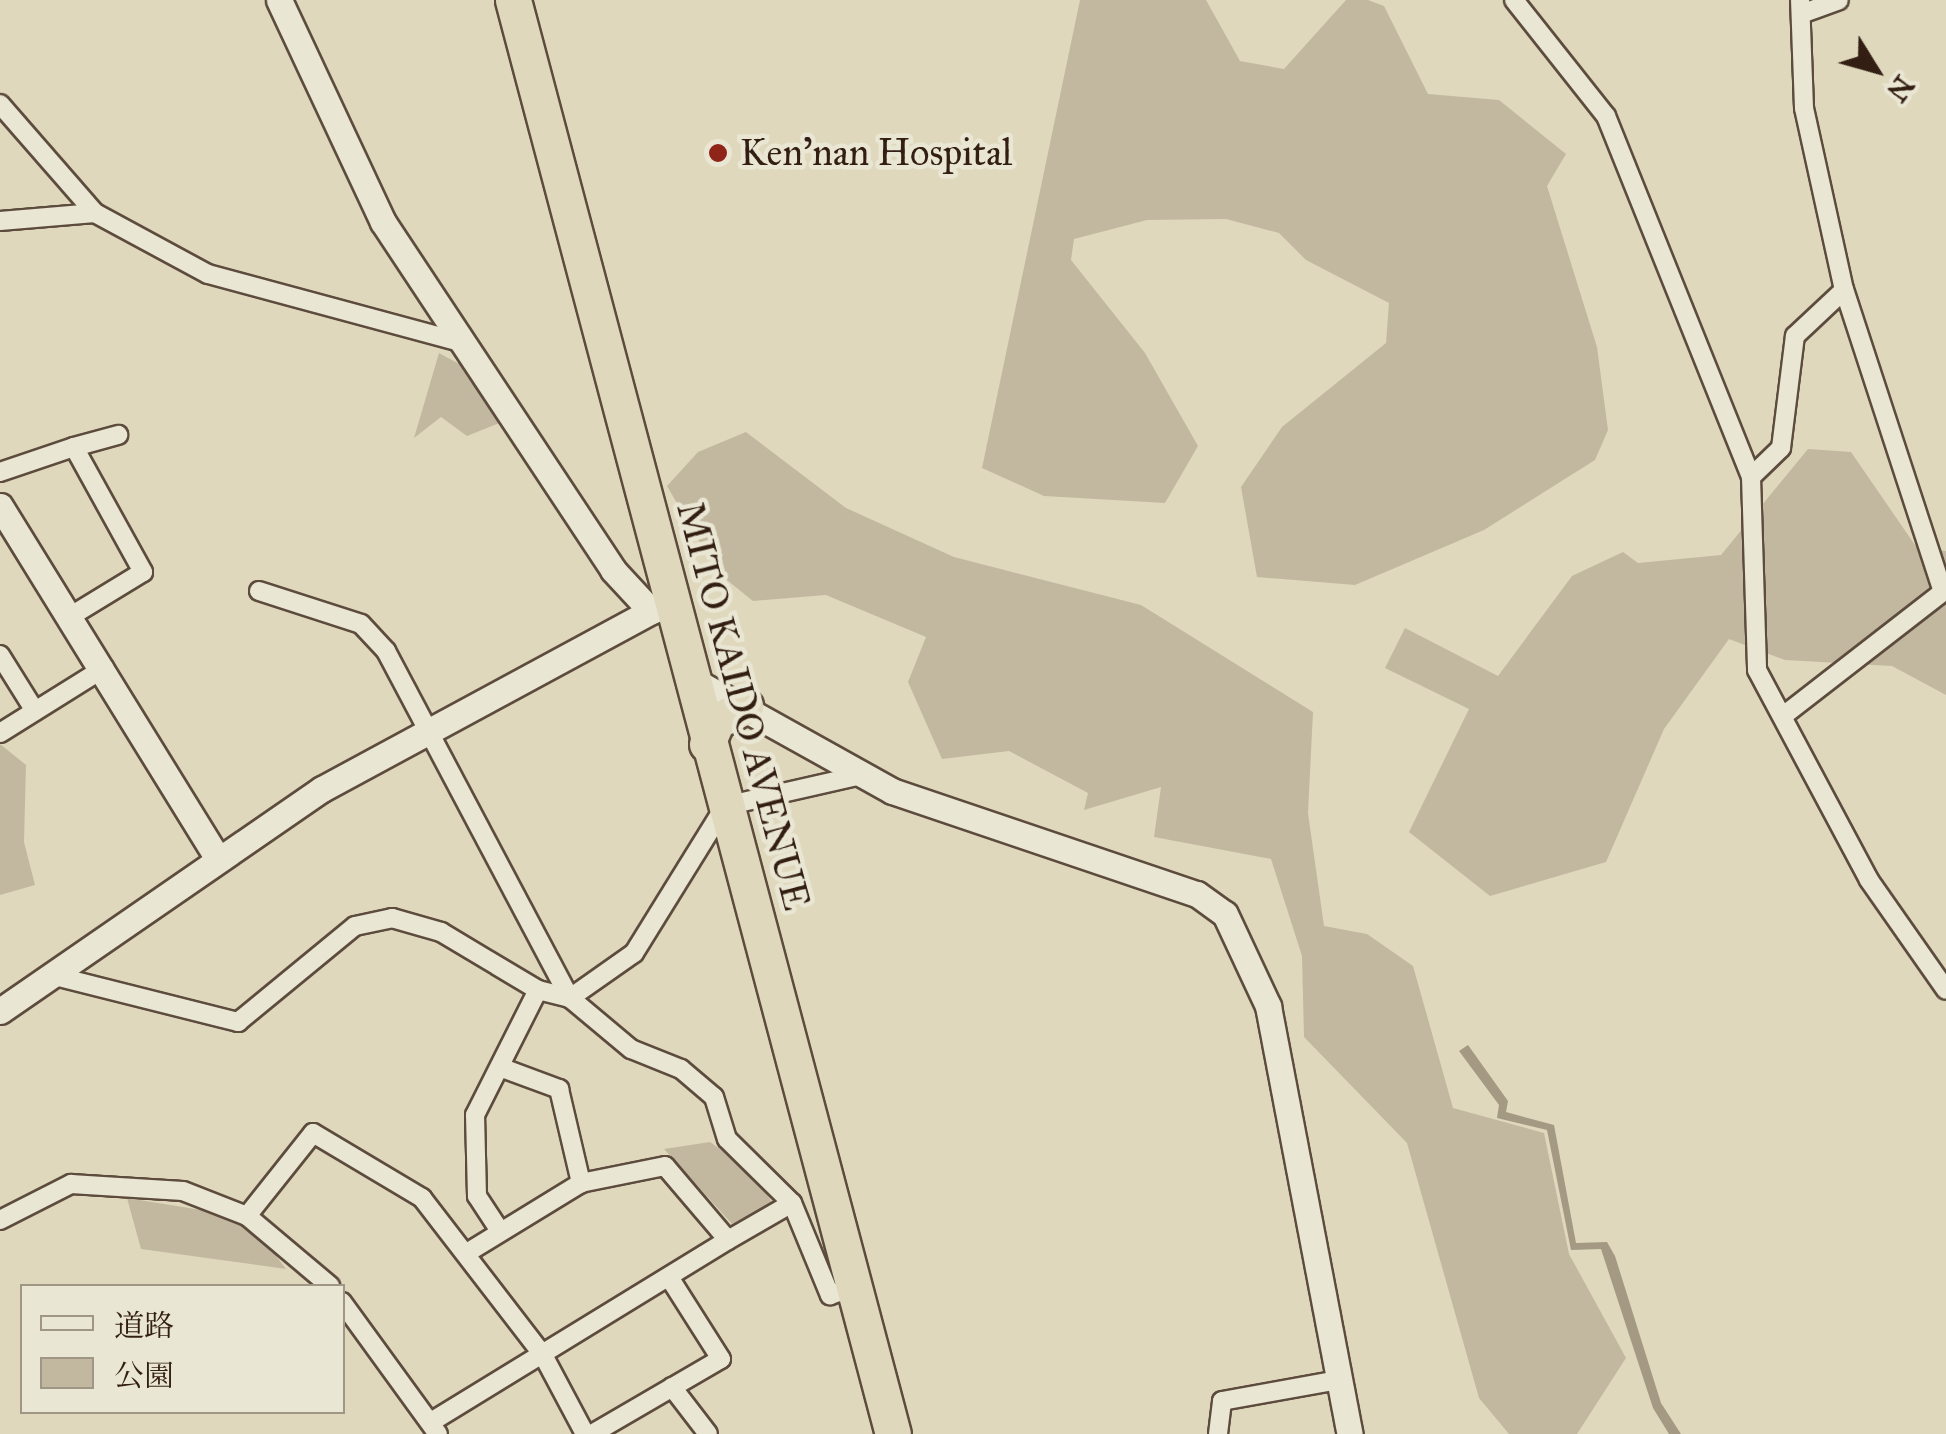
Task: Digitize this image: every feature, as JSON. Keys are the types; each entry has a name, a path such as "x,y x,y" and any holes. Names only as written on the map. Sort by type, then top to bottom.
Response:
{"highway":[{"name":"MITO KAIDO AVENUE","path":"513,0 661,608 691,680 851,1288 894,1434"},
{"path":"708,744 717,721 745,706"}],"street":[{"path":"2,1005 59,977 217,858 424,730 661,608 613,570 383,222 279,0"},
{"path":"1514,0 1606,116 1751,478 1757,670 1868,880 1946,990"},
{"path":"1783,716 1943,592 1844,290 1804,108 1802,6 1839,0"},
{"path":"0,104 95,213 208,274 464,343"},
{"path":"0,220 95,213"},
{"path":"1751,478 1781,448 1795,336 1844,290"},
{"path":"0,472 118,434"},
{"path":"71,616 144,572 74,447"},
{"path":"0,506 104,668 217,858"},
{"path":"259,591 362,624 386,651 424,730 570,998 631,1049 681,1069 714,1096 727,1139 792,1202 830,1295 851,1288"},
{"path":"0,655 36,711"},
{"path":"0,733 104,668"},
{"path":"691,680 745,706 862,774 988,827 1197,894 1234,926 1268,1006 1350,1434"},
{"path":"59,977 238,1022 355,926 392,918 441,932 538,990 570,998 634,952 725,806 862,774"},
{"path":"500,1231 477,1196 475,1115 505,1069 538,990"},
{"path":"505,1069 558,1089 581,1183"},
{"path":"247,1216 313,1133 422,1198 470,1251 543,1354 588,1434 721,1359 669,1276"},
{"path":"470,1251 581,1183 665,1166 728,1240"},
{"path":"0,1220 46,1192 93,1182 183,1191 247,1216 328,1284"},
{"path":"345,1306 434,1428 543,1354 792,1202"},
{"path":"1218,1434 1222,1401 1339,1380"},
{"path":"672,1387 708,1434"}],"green space":[{"path":"1080,0 1206,0 1240,61 1284,69 1346,0 1368,0 1384,6 1428,94 1499,100 1566,154 1547,186 1597,347 1608,430 1595,460 1484,530 1355,585 1257,577 1241,487 1282,427 1386,343 1389,303 1306,260 1279,233 1226,219 1147,220 1074,239 1071,260 1145,353 1198,446 1165,503 1044,496 982,468"},
{"path":"439,353 461,365 502,422 467,436 441,417 414,438"},
{"path":"746,432 846,508 954,557 1141,605 1313,712 1308,813 1324,926 1367,934 1413,966 1453,1108 1544,1133 1569,1254 1626,1358 1577,1434 1509,1434 1479,1398 1407,1143 1304,1037 1302,956 1271,859 1154,837 1161,787 1084,810 1088,793 1009,751 942,759 908,682 926,637 826,595 753,601 717,572 667,486 698,452"},
{"path":"1808,449 1851,452 1917,548 1946,551 1946,695 1892,666 1785,660 1729,639 1664,729 1606,862 1490,896 1409,832 1469,709 1385,668 1405,628 1498,676 1572,576 1623,552 1638,563 1721,555"},
{"path":"0,744 26,765 24,842 35,885 0,895"},
{"path":"710,1142 745,1167 773,1203 732,1224 664,1149"},
{"path":"127,1198 220,1213 261,1236 286,1269 141,1249"}],"shaded area":[{"path":"1468,1045 1508,1101 1506,1112 1554,1125 1576,1243 1607,1242 1615,1256 1661,1403 1681,1434 1669,1434 1653,1408 1601,1249 1571,1250 1547,1130 1497,1118 1499,1105 1459,1051"}],"place":[{"name":"Ken'nan Hospital","path":"718,153"}]}
